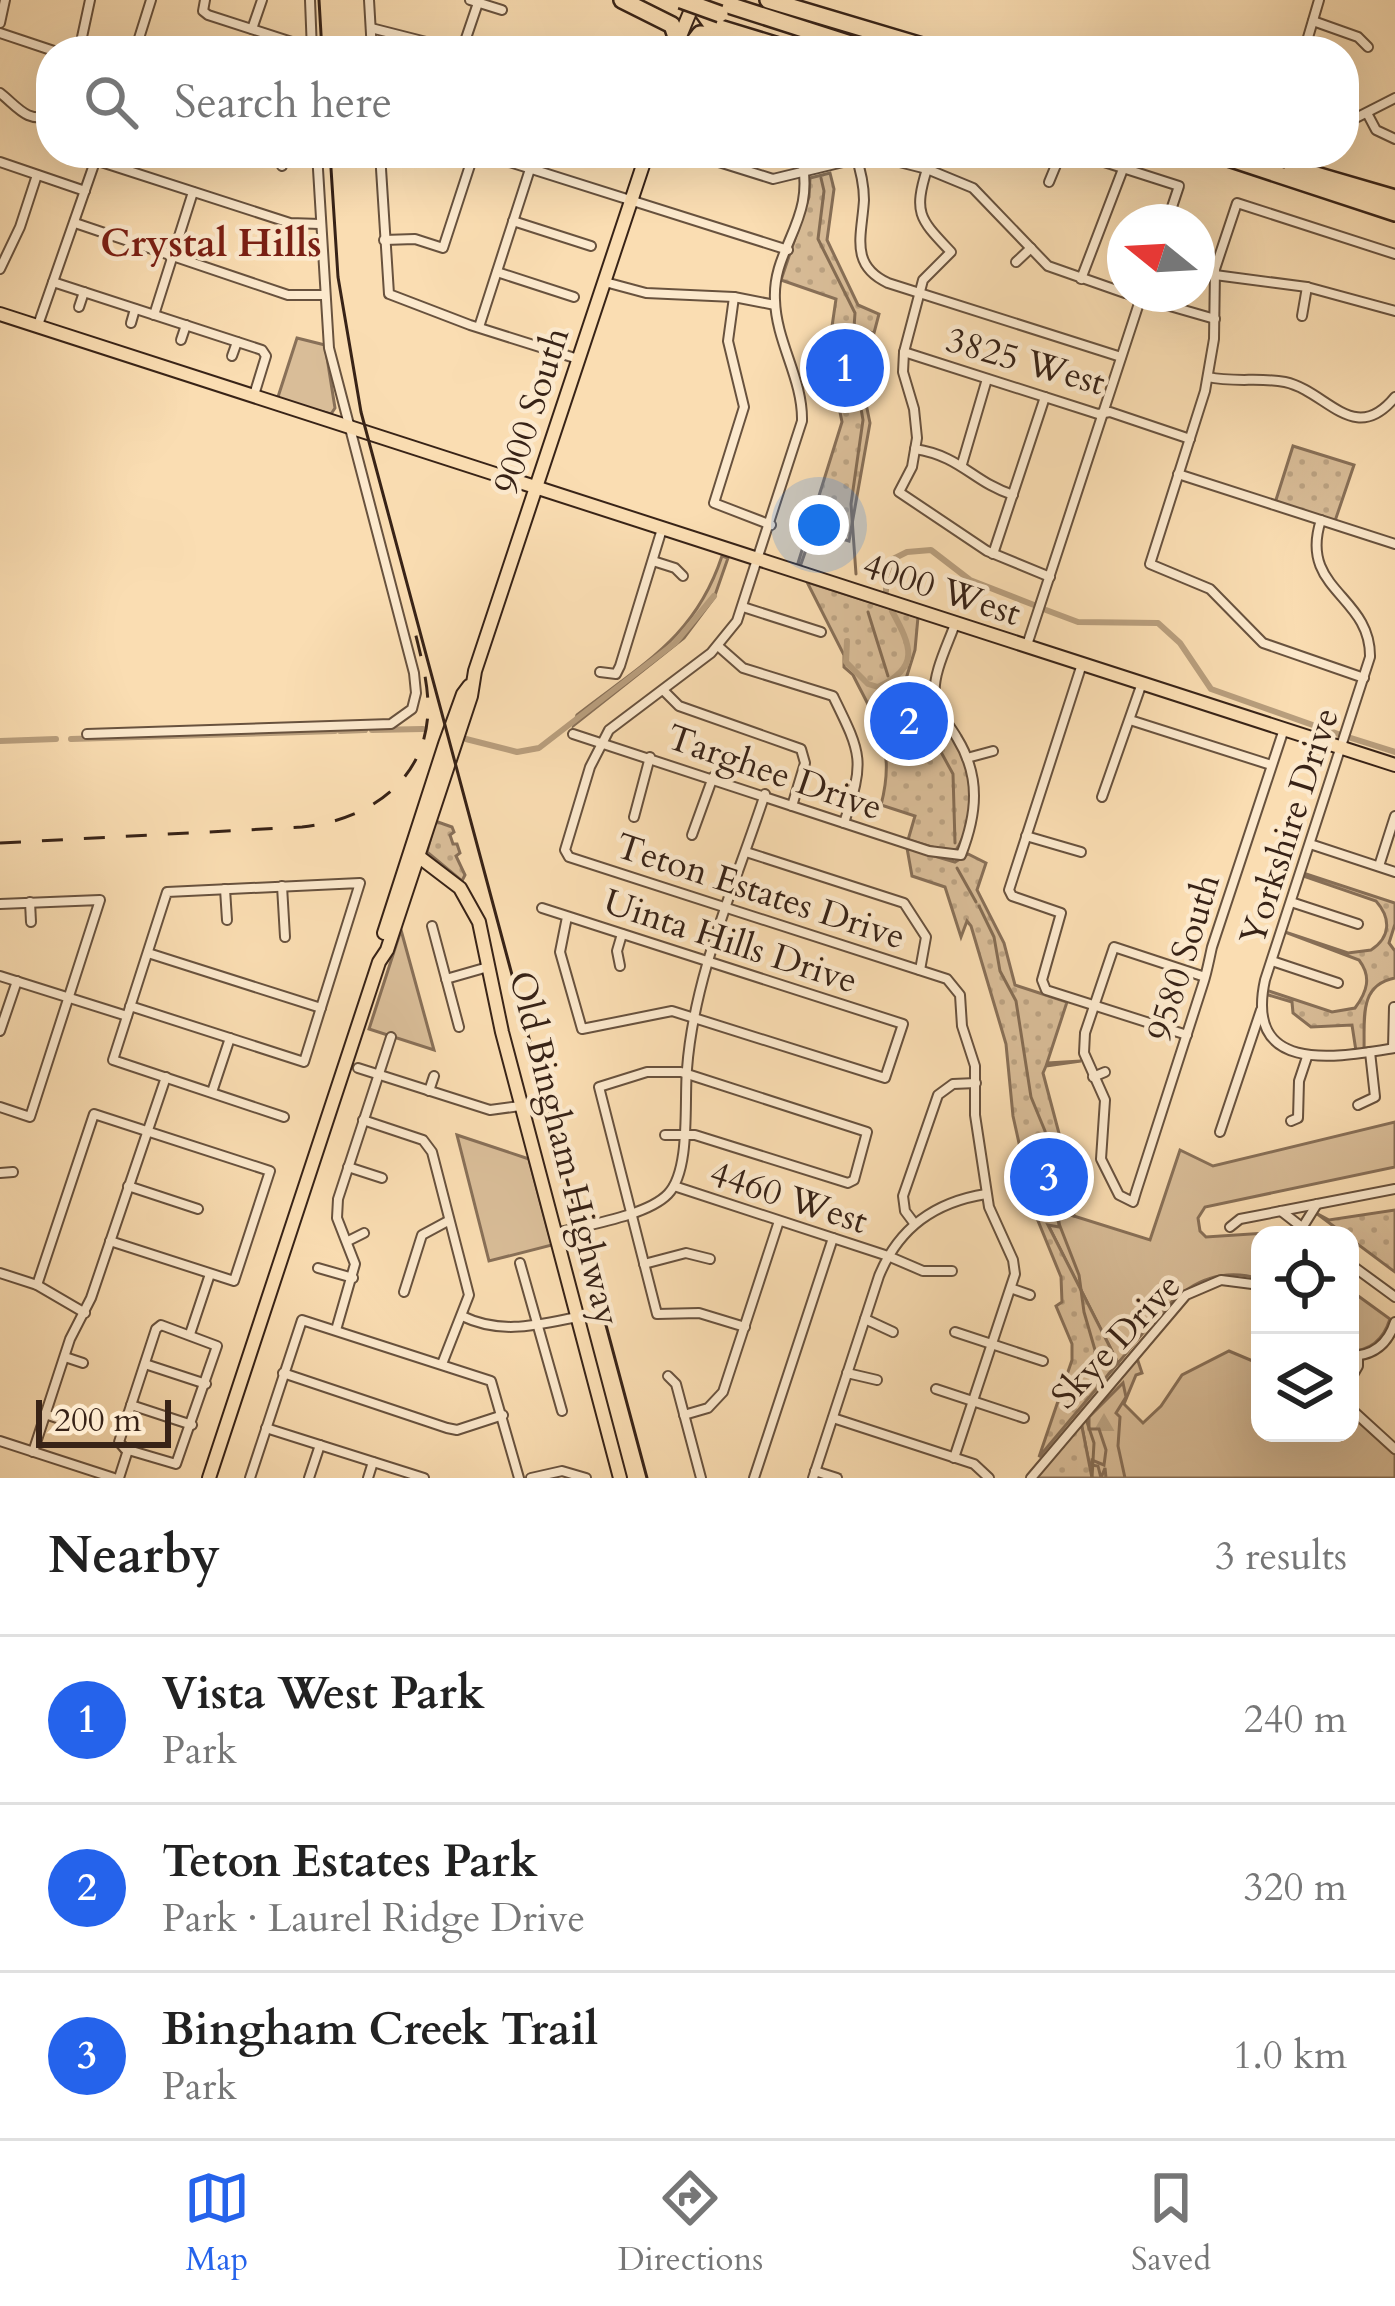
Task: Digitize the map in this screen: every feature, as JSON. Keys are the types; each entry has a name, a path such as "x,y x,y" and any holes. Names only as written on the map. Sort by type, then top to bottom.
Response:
{"highway":[{"path":"622,0 671,25 676,36"},
{"path":"768,0 889,36"},
{"path":"650,13 692,2 821,36"},
{"path":"692,2 713,26 747,36"},
{"path":"719,6 797,36"},
{"path":"700,36 706,32 733,36"},
{"path":"1270,168 1395,224"},
{"path":"1279,168 1395,205"}],"main road":[{"path":"684,36 692,2"},
{"name":"9000 South","path":"209,1478 440,761 470,685 642,168"},
{"name":"4000 West","path":"0,314 1395,765"},
{"name":"9000 South","path":"379,962 387,950 471,696 470,685"},
{"path":"418,856 440,761"},
{"name":"Old Bingham Highway","path":"418,856 469,899 479,922 520,1106 620,1478"}],"street":[{"path":"0,23 5,0"},
{"path":"140,36 151,0"},
{"path":"252,29 262,0"},
{"path":"310,0 312,36"},
{"path":"369,0 371,36"},
{"path":"1309,36 1319,0"},
{"path":"81,36 86,1"},
{"path":"466,36 476,1 502,10"},
{"path":"204,5 273,36"},
{"path":"1313,22 1355,36"},
{"path":"371,28 402,36"},
{"path":"0,33 36,45"},
{"path":"1359,38 1368,46"},
{"path":"0,92 26,115 36,117"},
{"path":"1359,116 1395,98"},
{"path":"1366,112 1377,131 1395,139"},
{"path":"0,162 85,191"},
{"path":"38,326 92,168"},
{"path":"124,168 296,224 320,224"},
{"path":"317,168 324,295 339,411 325,419"},
{"path":"381,168 389,293 578,359"},
{"path":"384,240 415,239 443,248 472,168"},
{"path":"479,327 530,168"},
{"path":"537,168 788,250"},
{"path":"737,168 769,178 821,168"},
{"path":"604,281 656,295 734,297 775,305 775,290 807,193 804,168"},
{"path":"859,168 864,193 858,239 861,258 878,278 1121,357"},
{"path":"924,168 973,188 1048,266 1107,288"},
{"path":"1049,182 1054,168"},
{"path":"1081,279 1123,168 1179,186 1173,204"},
{"path":"927,169 919,209 951,252 927,275 919,292 904,352 903,372 916,418 915,449 912,467 899,490 907,500 952,524 993,554 1050,577"},
{"path":"0,269 37,175"},
{"path":"139,191 144,176"},
{"path":"154,315 193,192"},
{"path":"1395,254 1237,203 1215,275 1307,287 1395,311"},
{"path":"237,222 242,207"},
{"path":"513,221 591,246"},
{"path":"75,223 276,291 324,295"},
{"path":"119,251 123,239"},
{"path":"1016,262 1031,248"},
{"path":"496,272 574,297"},
{"path":"219,285 223,274"},
{"path":"53,282 266,353 254,396"},
{"path":"1302,316 1307,287"},
{"path":"272,303 276,291"},
{"path":"79,307 84,292"},
{"path":"734,297 728,345 744,407 714,503 771,525"},
{"name":"Teton Estates Drive","path":"775,305 802,408 801,434 743,607 718,646 616,724 602,743 590,767 566,847 568,856 947,979 960,994 976,1083"},
{"path":"130,323 135,309"},
{"path":"1027,646 1136,312"},
{"path":"1193,312 1215,319"},
{"path":"1215,312 1208,377 1152,567 1210,589 1262,643 1364,678"},
{"path":"181,340 186,325"},
{"path":"232,356 237,342"},
{"name":"3825 West","path":"904,352 1190,439"},
{"path":"87,734 391,724 412,709 414,673 335,375"},
{"path":"1208,377 1293,384 1337,412 1359,418 1382,411 1395,398"},
{"path":"962,464 987,379"},
{"path":"993,554 1045,398"},
{"path":"915,449 962,464 989,486 1013,496"},
{"path":"1178,474 1395,544"},
{"name":"Yorkshire Drive","path":"1220,1132 1370,657 1366,628 1317,564 1315,543 1321,520"},
{"path":"600,672 618,671 662,529"},
{"path":"652,561 675,568 683,576"},
{"path":"743,607 821,632"},
{"path":"955,624 935,697 967,758 993,751"},
{"path":"718,646 743,668 832,696 855,741 860,763 844,823"},
{"path":"1082,664 1010,892 1061,914 1042,980 1044,988 1186,1035"},
{"path":"1102,797 1142,683"},
{"path":"664,691 679,706 801,748 806,763 792,806"},
{"path":"1130,720 1272,766"},
{"name":"9580 South","path":"1093,1077 1106,1110 1101,1159 1119,1196 1133,1202 1284,729"},
{"name":"Targhee Drive","path":"573,734 938,853 961,855 977,799 967,758"},
{"path":"634,817 650,757"},
{"path":"692,835 713,777"},
{"path":"554,1234 654,1204 674,1186 681,1170 686,1073 695,1016 765,794"},
{"path":"1378,866 1395,816"},
{"path":"1026,836 1081,852"},
{"path":"1310,844 1395,872"},
{"path":"746,852 904,903 926,937 920,970"},
{"path":"0,976 70,998 129,1011 230,1038 304,1062 360,884 167,892 129,1011 112,1060 284,1117"},
{"path":"282,886 285,937"},
{"path":"225,889 226,920"},
{"path":"0,904 100,900 30,1117 0,1107"},
{"path":"30,902 31,922"},
{"path":"1291,902 1358,924"},
{"name":"Uinta Hills Drive","path":"542,908 903,1024 885,1078 695,1016"},
{"path":"567,916 560,952 582,1028 657,1011 695,1016"},
{"path":"432,926 459,1027"},
{"path":"620,966 617,952 622,934"},
{"path":"1106,1072 1093,1077 1083,1046 1114,946 1205,976"},
{"path":"148,952 321,1008"},
{"path":"1272,961 1338,983"},
{"path":"446,979 488,967"},
{"path":"0,1031 16,980"},
{"path":"1261,1009 1272,1033 1290,1050 1324,1059 1394,1048 1394,1007"},
{"path":"1252,1034 1272,1033"},
{"path":"336,1330 353,1278 354,1256 337,1208 391,1037"},
{"path":"212,1092 230,1038"},
{"path":"1358,1105 1375,1097 1370,1052"},
{"path":"1291,1121 1298,1118 1299,1081 1307,1057"},
{"path":"358,1068 490,1110 520,1106"},
{"path":"665,1135 683,1134 850,1183 868,1138 865,1130 686,1073 647,1072 599,1087 659,1316 698,1313 745,1327"},
{"path":"429,1091 434,1076"},
{"path":"33,1452 166,1077"},
{"path":"914,1223 905,1211 903,1196 934,1101 949,1085 976,1083 975,1115 986,1194 1013,1260 1013,1289 954,1458"},
{"path":"38,1285 94,1114 270,1171 234,1281 110,1241"},
{"path":"363,1120 428,1144 469,1294 442,1364"},
{"path":"348,1167 382,1178"},
{"path":"0,1173 13,1172"},
{"path":"128,1186 198,1209"},
{"name":"4460 West","path":"674,1186 923,1271 952,1271"},
{"path":"1230,1227 1240,1219 1395,1189"},
{"path":"837,1478 814,1474 888,1256 914,1223 945,1204 986,1194"},
{"path":"1303,1226 1318,1203"},
{"path":"1281,1210 1300,1226"},
{"path":"404,1292 422,1235 448,1221"},
{"path":"684,1415 708,1408 721,1396 779,1221"},
{"path":"349,1241 364,1233"},
{"path":"754,1478 833,1238"},
{"path":"644,1264 686,1253 710,1259"},
{"path":"520,1263 562,1411"},
{"path":"318,1268 353,1278"},
{"path":"1359,1271 1395,1297"},
{"path":"0,1273 38,1285 85,1313"},
{"path":"190,1334 210,1274"},
{"name":"Skye Drive","path":"1030,1478 1186,1294 1221,1280 1251,1284"},
{"path":"1013,1289 1030,1295"},
{"path":"463,1316 494,1328 539,1326 577,1317"},
{"path":"865,1319 893,1332"},
{"path":"250,1478 302,1320 491,1381 519,1478"},
{"path":"1359,1354 1382,1346 1395,1322"},
{"path":"0,1441 116,1478 125,1448 120,1438 159,1325 216,1343 177,1463 125,1448"},
{"path":"955,1333 1043,1361"},
{"path":"65,1357 82,1363"},
{"path":"145,1364 206,1384"},
{"path":"283,1372 457,1430 503,1414"},
{"path":"847,1373 877,1380"},
{"path":"668,1376 676,1384 701,1478"},
{"path":"936,1389 1024,1418"},
{"path":"131,1405 192,1425"},
{"path":"46,1414 64,1420"},
{"path":"1359,1416 1395,1449"},
{"path":"832,1418 979,1467 991,1476"},
{"path":"266,1428 424,1478"},
{"path":"309,1478 320,1445"},
{"path":"368,1478 374,1462"},
{"path":"532,1478 555,1472 585,1478"}],"green space":[{"path":"830,173 834,189 827,240 858,305 879,314 874,333 858,333 857,360 870,423 849,541 813,530 801,564 842,422 828,354 836,299 781,280 809,197 810,178"},
{"path":"297,338 325,345 335,408 331,414 277,400"},
{"path":"1293,446 1354,465 1335,521 1275,503"},
{"path":"722,556 728,558 714,598 684,638 574,725 577,715 681,629 711,584"},
{"path":"807,582 918,617 905,682 913,701 931,699 969,775 970,813 956,850 908,840 915,816 881,805 886,768 882,737 853,675 844,667 844,655"},
{"path":"435,821 452,827 450,835 465,875 462,881 427,852"},
{"path":"907,848 955,862 968,854 986,863 977,890 1004,943 1015,985 1067,1002 1047,1063 1081,1061 1046,1066 1043,1073 1069,1171 1074,1216 1059,1212 1059,1227 1048,1225 1118,1363 1039,1457 1072,1360 1072,1344 1056,1306 1062,1302 1061,1277 1034,1211 1013,1116 1006,1044 971,926 967,921 961,937 945,887 912,876"},
{"path":"1303,873 1395,903 1389,943 1395,951 1395,978 1369,996 1364,1050 1356,1051 1352,1025 1311,1027 1293,1013 1292,1002 1265,994 1266,990 1332,1012 1355,1008 1366,984 1359,960 1285,932 1348,953 1371,950 1385,933 1386,921 1376,901"},
{"path":"401,930 434,1050 369,1029"},
{"path":"1395,1122 1395,1167 1205,1207 1198,1218 1206,1237 1251,1234 1251,1278 1215,1277 1195,1284 1162,1311 1118,1363 1047,1223 1058,1211 1150,1240 1180,1150 1213,1166"},
{"path":"457,1135 529,1159 552,1245 489,1261"},
{"path":"1395,1210 1395,1272 1359,1245 1359,1226 1333,1226 1316,1213 1329,1220"},
{"path":"1359,1297 1390,1319 1376,1342 1359,1350"},
{"path":"1229,1351 1251,1360 1251,1442 1359,1442 1359,1422 1395,1454 1395,1478 1092,1478 1081,1422 1137,1358 1142,1373 1136,1375 1124,1404 1143,1423 1182,1375"},
{"path":"1123,1383 1126,1397 1116,1413 1125,1478 1106,1478 1105,1468 1101,1478 1098,1466 1091,1465 1092,1460 1104,1465 1106,1450 1099,1429 1089,1429 1089,1417"},
{"path":"1081,1422 1092,1478 1036,1478"}],"waterway":[{"path":"821,178 824,191 818,239 855,313 852,357 863,420 851,504 856,574"},
{"path":"886,591 893,559 931,550 970,580 1034,605"},
{"path":"466,739 517,752 539,748 675,643 714,596"},
{"path":"1046,610 1078,622 1158,623 1180,643 1211,689 1341,735"},
{"path":"847,641 846,662 868,684 878,687 892,679 901,672 908,655 892,611"},
{"path":"868,612 888,676"},
{"path":"895,684 914,721 953,774 955,843"},
{"path":"372,730 423,729"},
{"path":"340,731 365,730"},
{"path":"71,739 335,731"},
{"path":"1351,738 1395,752"},
{"path":"0,741 56,739"},
{"path":"957,868 976,902"},
{"path":"979,906 994,937 1000,971 1016,1001 1031,1097 1045,1131 1058,1221 1079,1275 1095,1350 1094,1385"},
{"path":"1087,1422 1094,1443 1092,1478"}],"tram line":[{"path":"319,0 321,36"},
{"path":"331,168 338,277 361,412 647,1478"}],"railway":[{"path":"0,843 302,827 327,823 373,804 407,773 426,730 427,692 412,619"}],"place":[{"name":"Vista West Park","path":"845,368"},
{"name":"Teton Estates Park","path":"909,721"},
{"name":"Bingham Creek Trail","path":"1049,1177"}],"district":[{"name":"Crystal Hills","path":"211,242"}]}
